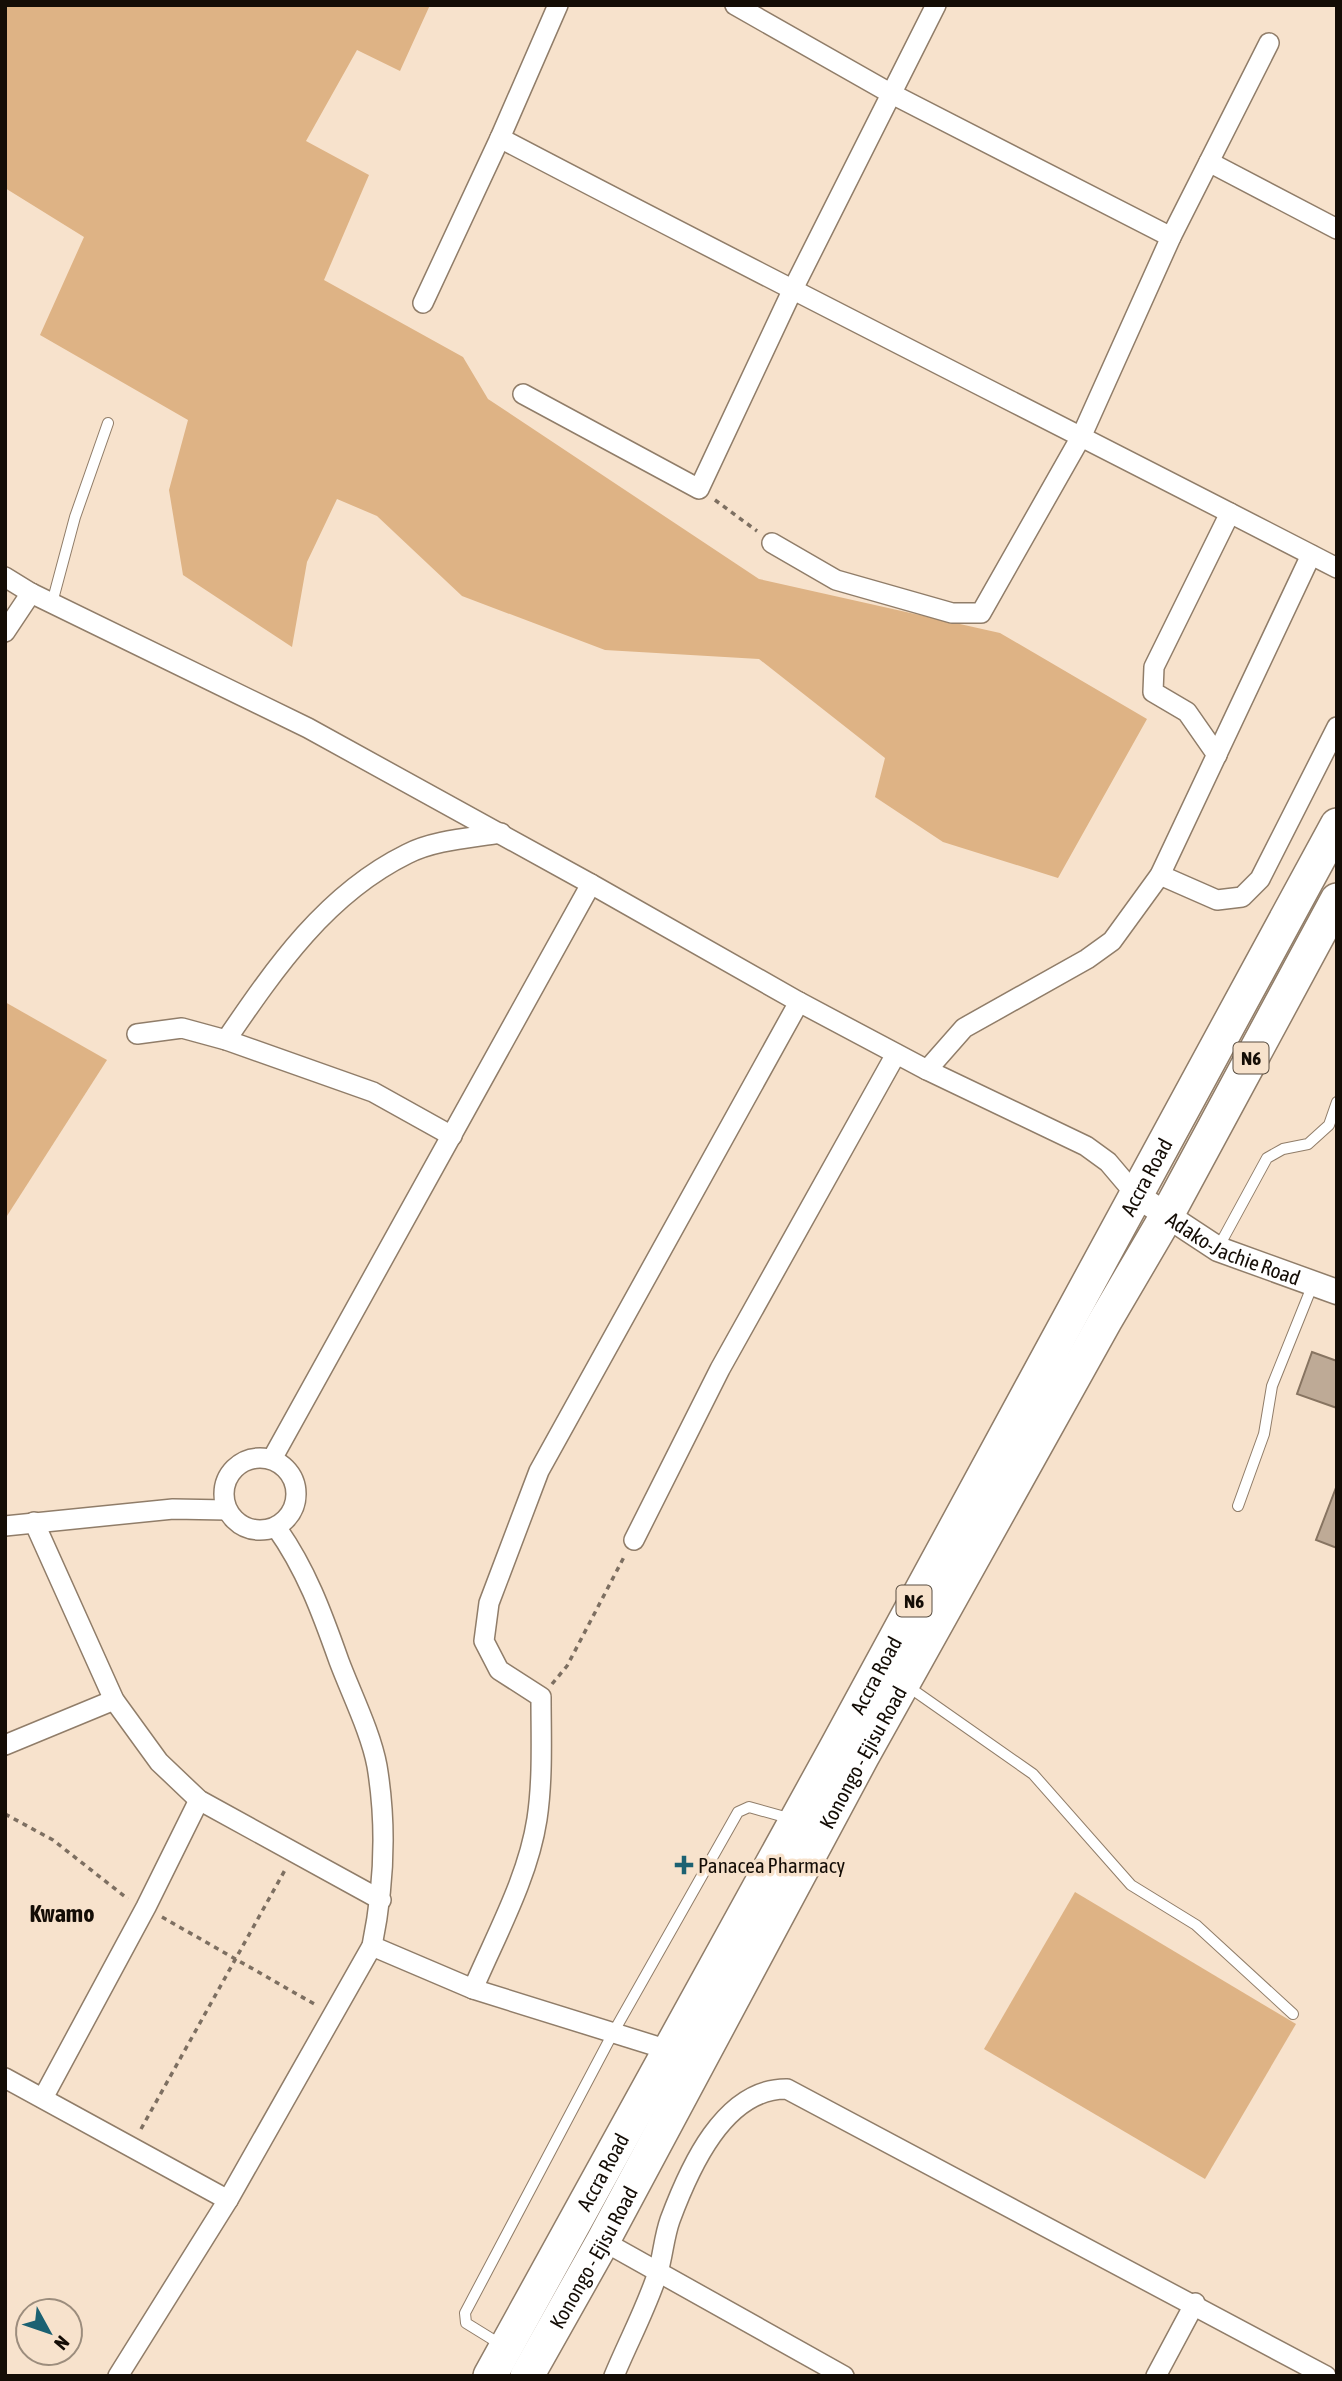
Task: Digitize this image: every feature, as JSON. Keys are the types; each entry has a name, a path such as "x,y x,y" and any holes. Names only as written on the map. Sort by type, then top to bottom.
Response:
{"highway":[{"name":"Accra Road","path":"489,2376 684,2055 796,1820 1337,825"},
{"name":"N6","path":"1166,1217 1337,900"},
{"name":"Konongo - Ejisu Road","path":"527,2376 603,2241 684,2055 903,1683 1166,1217"}],"street":[{"path":"423,303 558,5"},
{"path":"735,5 890,93 1171,237"},
{"path":"523,394 699,489 792,291 936,5"},
{"path":"772,543 836,580 952,613 981,614 1082,435 1171,237 1269,43"},
{"path":"500,138 792,291 1082,435 1337,568"},
{"path":"1209,162 1337,229"},
{"path":"1216,755 1187,712 1153,692 1154,667 1230,513"},
{"path":"927,1070 964,1028 1087,959 1112,941 1160,875 1311,555"},
{"path":"5,577 31,593 308,729 896,1054 1086,1146 1108,1162 1136,1195"},
{"path":"5,632 31,593"},
{"path":"1160,875 1217,900 1242,897 1260,879 1337,727"},
{"path":"226,1040 297,940 353,886 408,853 500,833"},
{"path":"272,1459 591,884"},
{"path":"472,1989 516,1891 537,1820 541,1696 499,1670 484,1641 489,1603 539,1471 799,1002"},
{"path":"137,1034 182,1028 226,1040 373,1092 452,1136"},
{"path":"634,1540 720,1369 896,1054"},
{"name":"Adako-Jachie Road","path":"1136,1195 1218,1249 1337,1292"},
{"path":"258,1457 272,1459 285,1466 293,1477 297,1491 295,1505 288,1518 276,1527 262,1531 248,1529 236,1521 227,1510 223,1496 225,1482 232,1469 244,1461 258,1457"},
{"path":"5,1526 173,1509 227,1510"},
{"path":"34,1522 114,1700 159,1762 199,1800 381,1900"},
{"path":"118,2376 228,2200 372,1946 381,1900 384,1849 377,1764 315,1594 299,1559 276,1527"},
{"path":"5,1745 114,1700"},
{"path":"43,2098 145,1910 199,1800"},
{"path":"372,1946 472,1989 684,2055"},
{"path":"5,2078 228,2200"},
{"path":"614,2376 657,2274 670,2221 695,2166 728,2114 767,2088 787,2089 1195,2303 1326,2376"},
{"path":"603,2241 657,2274 844,2376"},
{"path":"1156,2376 1195,2303"}],"lane":[{"path":"52,603 75,517 108,423"},
{"path":"1218,1249 1267,1158 1283,1149 1308,1144 1329,1125 1337,1102"},
{"path":"1238,1506 1264,1434 1272,1386 1313,1283"},
{"path":"903,1683 1033,1774 1132,1885 1196,1925 1293,2014"},
{"path":"505,2347 466,2323 465,2313 613,2033 738,1812 749,1807 796,1820"}],"path":[{"path":"699,489 772,543"},
{"path":"541,1696 567,1666 634,1540"},
{"path":"5,1814 53,1840 145,1910 333,2015"},
{"path":"131,2147 295,1853"}],"shaded area":[{"path":"5,5 430,5 400,71 357,50 306,141 369,175 324,280 463,357 488,399 759,579 1000,633 1147,719 1058,878 943,842 875,797 885,758 759,659 605,650 462,596 377,516 337,499 307,562 292,647 183,575 169,490 188,420 40,335 84,237 5,188"},
{"path":"5,1002 107,1060 5,1219"},
{"path":"1075,1892 1296,2024 1205,2179 984,2049"}],"building":[{"path":"1312,1352 1337,1361 1337,1408 1297,1394"},
{"path":"1337,1485 1337,1548 1316,1540"}],"place":[{"name":"Panacea Pharmacy","path":"684,1865"}],"district":[{"name":"Kwamo","path":"62,1913"}]}
